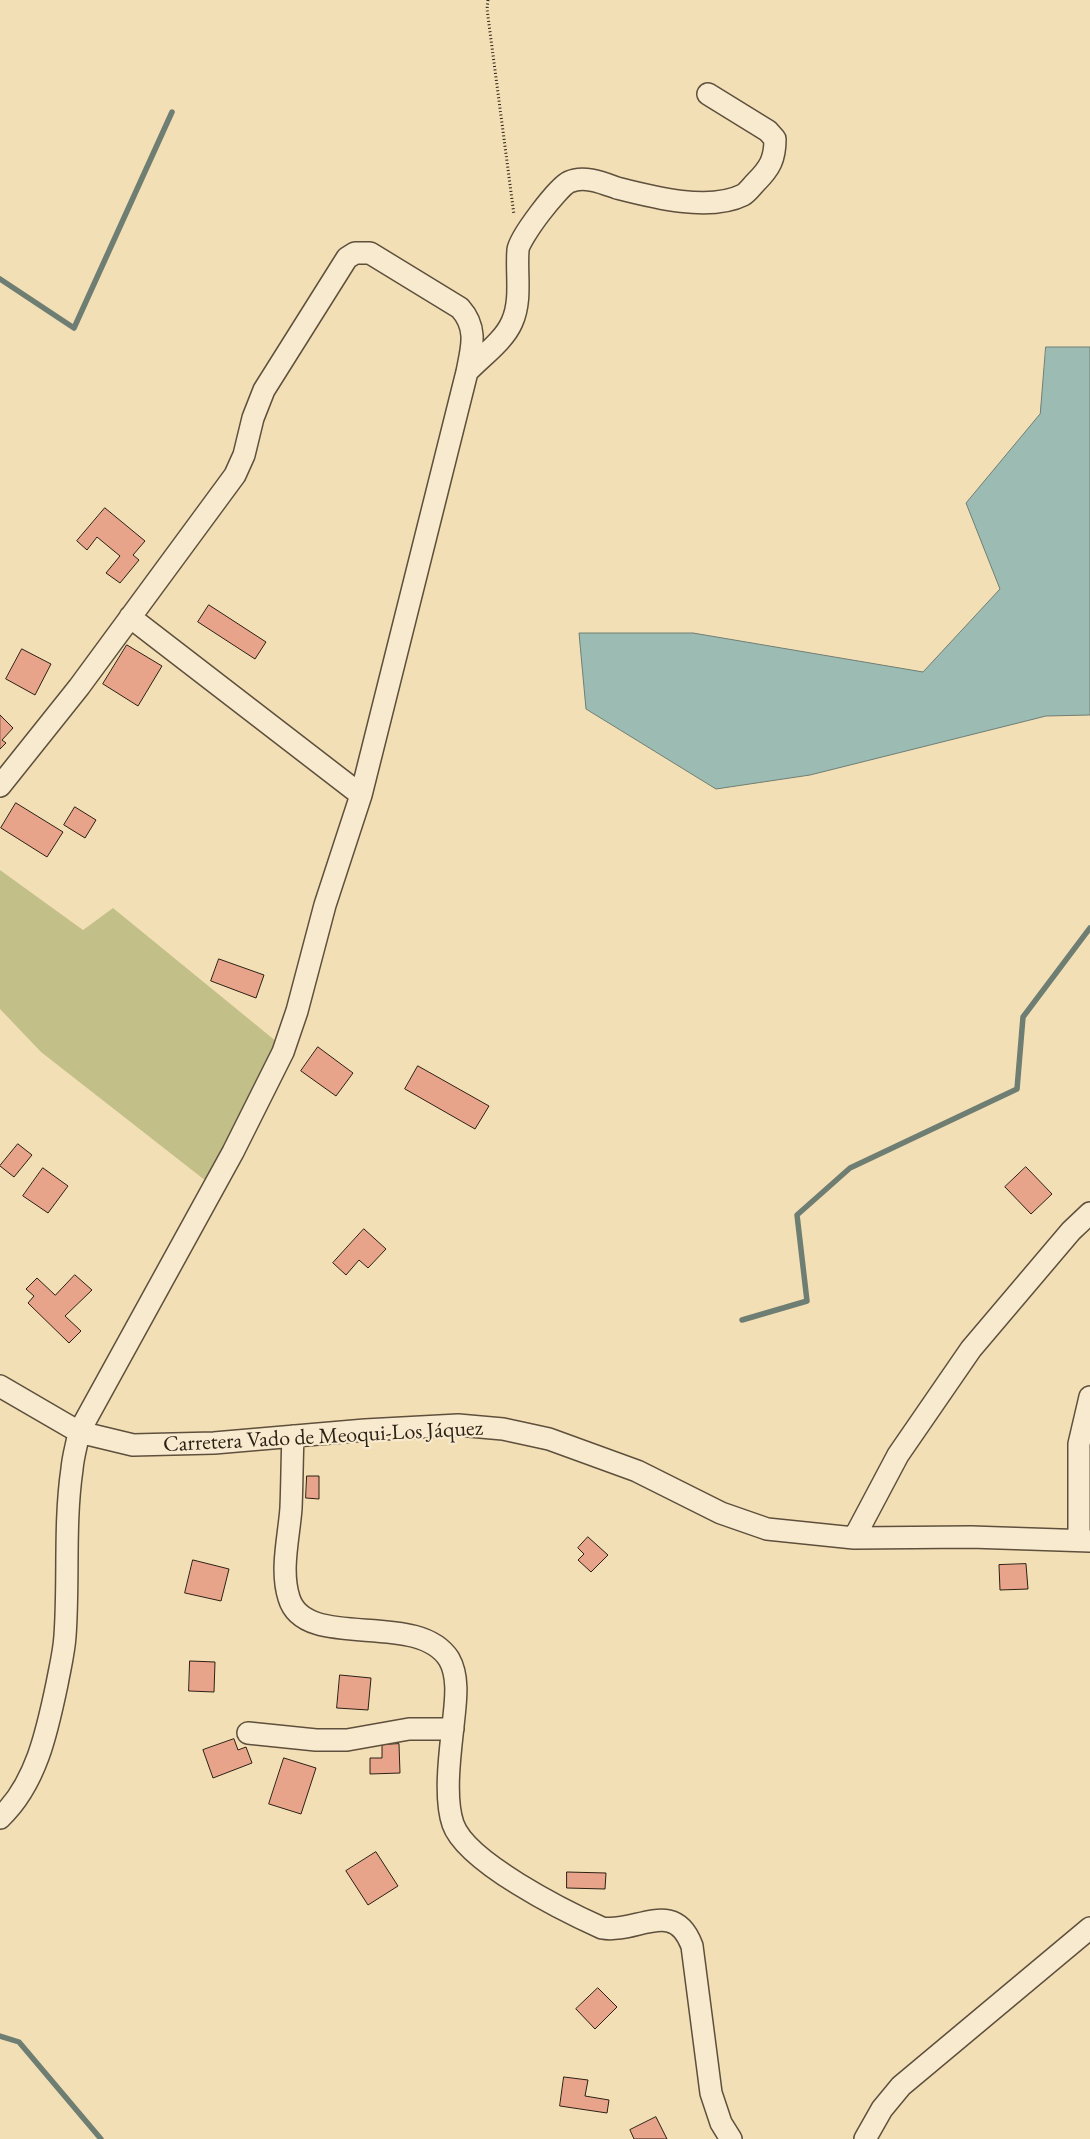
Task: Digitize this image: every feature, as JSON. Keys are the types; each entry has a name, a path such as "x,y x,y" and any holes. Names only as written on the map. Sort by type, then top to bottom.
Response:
{"street":[{"path":"467,372 502,337 513,321 517,296 518,248 549,200 560,188 571,181 588,179 651,197 708,203 726,201 745,194 771,167 775,153 775,139 768,131 708,94"},
{"path":"0,786 80,687 235,475 244,454 253,418 264,390 347,258 354,253 370,253 460,308 469,319 472,336 467,372 361,795 325,905 297,1011 283,1052 233,1152 80,1432 72,1468 69,1501 65,1638 50,1720 38,1759 27,1781 14,1805 0,1818"},
{"path":"130,617 361,795"},
{"path":"854,1538 898,1455 971,1350 1071,1231 1090,1213"},
{"name":"Carretera Vado de Meoqui-Los Jáquez","path":"0,1386 80,1432 133,1445 157,1446 458,1425 503,1429 549,1439 637,1471 720,1513 767,1529 854,1538 1084,1540"},
{"path":"1084,1540 1080,1444 1090,1397"},
{"path":"292,1436 291,1508 286,1569 289,1599 298,1614 314,1624 418,1636 439,1647 450,1661 456,1690 449,1797 452,1822 460,1839 471,1851 519,1883 602,1928 616,1930 644,1921 668,1921 680,1925 688,1935 692,1946 711,2093 721,2123 731,2139"},
{"path":"248,1733 324,1740 347,1740 410,1729 452,1729"},
{"path":"865,2139 882,2109 901,2086 1090,1928"}],"path":[{"path":"488,0 487,9 518,248"}],"shaded area":[{"path":"0,870 83,930 113,908 277,1042 245,1108 206,1181 41,1052 0,1009"}],"water":[{"path":"1046,347 1090,347 1090,715 1046,716 810,775 716,789 586,709 579,633 693,633 923,672 1000,589 966,503 1040,414"}],"building":[{"path":"105,508 145,541 133,555 139,560 120,583 106,573 120,556 97,537 87,550 77,541"},
{"path":"209,605 266,642 255,659 198,622"},
{"path":"127,645 162,666 138,706 103,684"},
{"path":"22,649 51,664 35,695 6,679"},
{"path":"0,715 13,728 2,740 6,743 0,749"},
{"path":"16,803 63,832 47,857 1,828"},
{"path":"75,807 96,820 85,838 64,825"},
{"path":"219,959 264,975 256,998 211,981"},
{"path":"318,1047 353,1073 336,1096 301,1071"},
{"path":"418,1066 489,1106 475,1129 405,1089"},
{"path":"18,1144 32,1155 14,1177 0,1166"},
{"path":"1026,1167 1052,1194 1031,1214 1005,1187"},
{"path":"43,1168 68,1186 48,1213 23,1196"},
{"path":"364,1229 386,1249 368,1268 359,1260 346,1275 333,1263"},
{"path":"75,1275 92,1290 65,1316 81,1331 69,1343 28,1303 34,1296 26,1289 37,1278 55,1295"},
{"path":"307,1476 319,1476 319,1499 306,1498"},
{"path":"588,1537 608,1555 591,1572 578,1560 584,1554 578,1548"},
{"path":"193,1560 229,1569 221,1601 185,1593"},
{"path":"1026,1564 1028,1589 1000,1590 999,1565"},
{"path":"190,1661 215,1662 214,1692 189,1691"},
{"path":"340,1675 371,1678 368,1710 337,1708"},
{"path":"234,1739 238,1750 246,1747 252,1763 213,1778 203,1750"},
{"path":"399,1744 400,1773 370,1774 370,1758 382,1758 382,1745"},
{"path":"284,1758 316,1768 301,1814 269,1804"},
{"path":"376,1852 398,1886 368,1905 346,1871"},
{"path":"567,1872 606,1873 605,1889 567,1888"},
{"path":"598,1988 617,2007 595,2029 576,2009"},
{"path":"564,2077 588,2080 585,2096 609,2100 607,2113 560,2106"},
{"path":"656,2117 667,2139 634,2139 630,2130"}],"waterway":[{"path":"0,279 74,328 172,112"},
{"path":"742,1320 807,1301 797,1215 850,1168 1017,1089 1023,1017 1090,928"},
{"path":"0,2036 19,2042 101,2139"}]}
